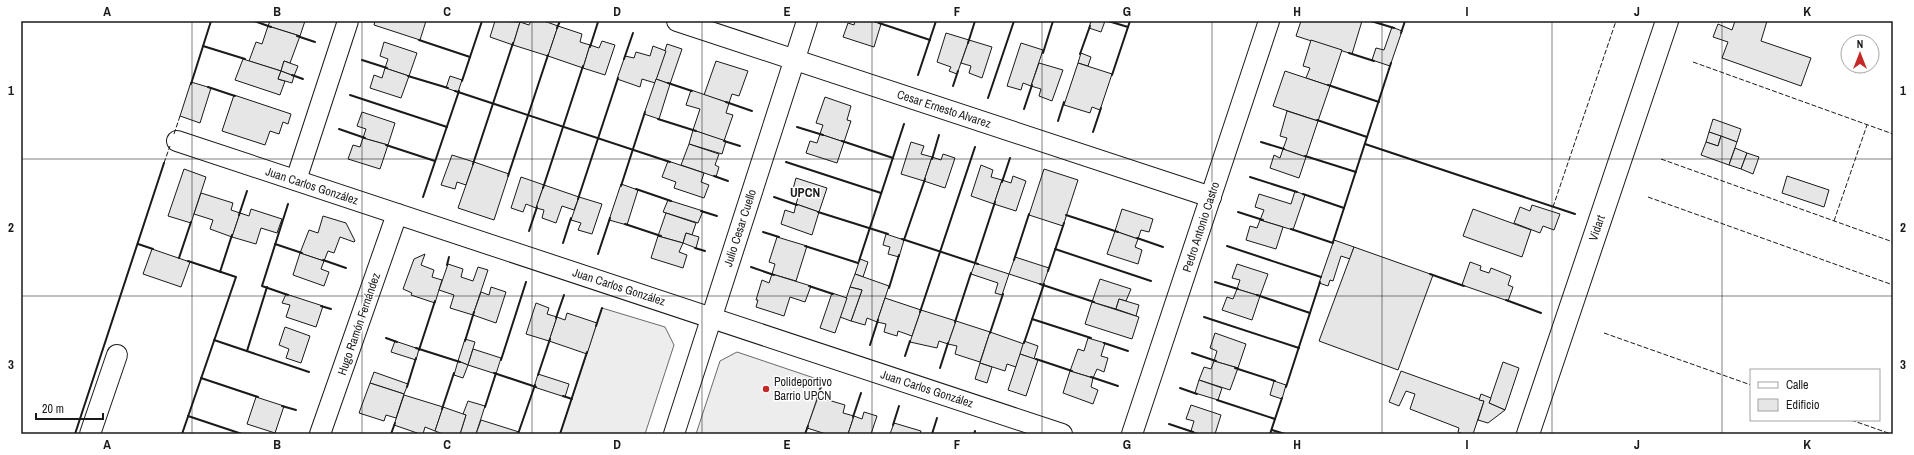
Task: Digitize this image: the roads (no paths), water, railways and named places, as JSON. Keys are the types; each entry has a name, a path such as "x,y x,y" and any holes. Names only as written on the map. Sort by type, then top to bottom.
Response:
{"street":[{"path":"296,180 348,21"},
{"name":"Cesar Ernesto Alvarez","path":"677,21 1211,197"},
{"name":"Julio Cesar Cuello","path":"674,434 807,21"},
{"name":"Pedro Antonio Castro","path":"1132,434 1269,21"},
{"name":"Vidart","path":"1528,434 1667,21"},
{"name":"Juan Carlos González","path":"177,141 1062,434"},
{"name":"Hugo Ramón Fernández","path":"320,434 397,214"},
{"path":"90,434 117,355"}],"place":[{"name":"Polideportivo Barrio UPCN","path":"766,389"}],"district":[{"name":"UPCN","path":"805,192"}]}
